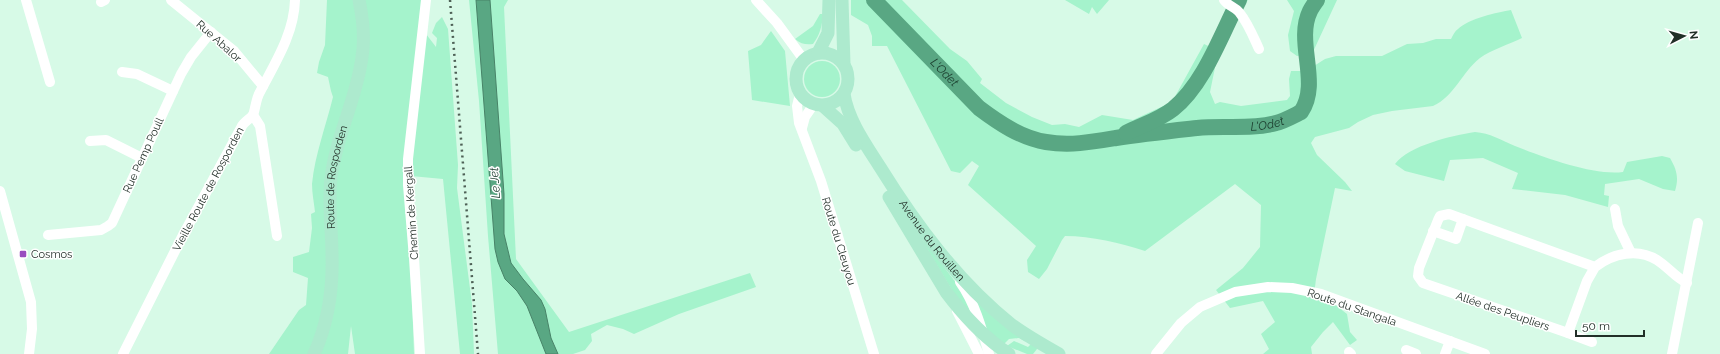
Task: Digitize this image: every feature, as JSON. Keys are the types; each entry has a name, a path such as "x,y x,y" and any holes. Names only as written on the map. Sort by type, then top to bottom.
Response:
{"main road":[{"name":"Route de Rosporden","path":"314,354 325,324 331,292 332,256 329,206 332,167 360,72 362,57 363,28 359,0"},
{"path":"818,53 828,33 829,0"},
{"path":"842,0 844,64 848,78 844,94 835,102 819,105 809,102 800,94 797,89 796,77 799,65 810,55 829,53 844,64"},
{"name":"Avenue du Rouillen","path":"844,94 850,116 874,158 898,196 944,257 999,314 1042,350 1059,354"},
{"name":"Avenue du Rouillen","path":"819,105 843,124 946,292 957,307 985,337 1009,354"}],"street":[{"path":"26,0 50,82"},
{"name":"Rue Abalor","path":"171,0 234,51 263,86"},
{"name":"Vieille Route de Rosporden","path":"122,354 181,238 242,126 252,115 257,99 286,41 292,21 295,0"},
{"name":"Chemin de Kergall","path":"420,354 408,178 408,158 426,0"},
{"path":"756,0 777,23 804,60"},
{"path":"1224,0 1235,8 1246,22 1259,49"},
{"name":"Rue Pemp Poull","path":"48,235 101,230 108,226 118,211 173,91 191,57 211,32"},
{"path":"122,72 137,74 173,91"},
{"name":"Route du Cleuyou","path":"800,94 798,113 802,128 821,181 874,354"},
{"path":"802,128 805,117 819,105"},
{"path":"252,115 260,126 277,236"},
{"path":"90,141 106,140 142,158"},
{"path":"0,191 3,216 31,302 32,329 28,354"},
{"path":"1615,209 1618,226 1631,253"},
{"name":"Allée des Peupliers","path":"1568,333 1420,280 1418,276 1419,268 1433,231 1438,220 1444,214 1449,214 1595,267"},
{"path":"1433,231 1456,239 1463,219"},
{"path":"1672,354 1698,223"},
{"path":"1592,342 1568,333 1585,287 1595,267 1610,258 1631,253 1639,253 1651,257 1687,283"},
{"path":"944,257 967,293 985,337 989,354"},
{"name":"Route du Stangala","path":"1156,354 1181,323 1200,307 1235,292 1268,286 1292,288 1321,294 1485,354"},
{"path":"946,292 979,354"},
{"path":"1445,354 1450,341"},
{"path":"1406,350 1416,354"}],"shaded area":[{"path":"327,0 423,0 426,34 436,47 437,38 432,33 436,23 442,17 448,29 458,165 457,188 472,304 474,354 460,354 443,179 411,176 411,270 414,354 355,354 351,326 348,354 269,354 299,310 306,305 308,278 293,272 293,257 309,252 312,228 311,214 315,212 312,187 313,173 333,97 328,77 317,73 325,45"},
{"path":"469,0 508,0 504,7 516,259 569,332 750,273 756,287 679,314 634,334 623,329 607,325 591,334 592,341 585,350 573,354 498,354 479,101"},
{"path":"851,0 902,0 950,49 967,61 982,79 980,83 1006,103 1032,117 1052,125 1065,124 1079,127 1102,115 1133,120 1172,102 1204,44 1217,50 1217,58 1210,92 1215,104 1220,102 1241,106 1287,100 1290,96 1289,79 1291,71 1306,71 1325,59 1336,56 1382,56 1407,44 1423,43 1436,39 1451,39 1456,31 1463,25 1483,16 1499,12 1511,10 1522,38 1480,58 1468,70 1453,90 1441,102 1433,106 1373,115 1349,128 1315,137 1311,143 1317,155 1345,182 1352,191 1335,188 1314,295 1329,300 1347,314 1350,332 1357,340 1350,345 1333,322 1311,347 1312,354 1263,354 1269,349 1261,334 1275,322 1263,301 1230,308 1216,290 1243,268 1260,247 1261,205 1235,184 1145,251 1106,240 1065,236 1047,269 1039,279 1028,272 1027,260 1036,246 968,185 979,166 972,161 960,173 951,171 887,46 872,46 872,36 868,25 851,15"},
{"path":"1065,0 1109,0 1097,14 1092,7 1089,14"},
{"path":"1230,0 1248,0 1241,10"},
{"path":"1287,0 1337,0 1312,54 1297,56 1290,51 1288,35 1294,11"},
{"path":"820,14 823,14 821,26 819,34 813,44 804,44 795,39 813,26"},
{"path":"771,31 785,51 790,106 752,100 748,51 761,45"},
{"path":"826,61 835,66 839,72 839,86 835,92 826,97 818,97 809,92 805,86 804,75 809,66 815,62"},
{"path":"1475,132 1491,135 1526,150 1568,165 1598,171 1623,172 1627,162 1662,156 1670,158 1677,174 1675,191 1663,189 1639,179 1605,184 1604,195 1609,196 1608,207 1565,195 1512,189 1518,173 1483,158 1450,160 1444,181 1405,171 1395,164 1410,152 1432,142"},
{"path":"923,242 925,242 963,292 974,319 961,305"},
{"path":"973,292 1026,342 1019,338 1009,339 1004,344 987,333"},
{"path":"1014,341 1028,347 1032,343 1037,346 1037,349 1033,354 1027,354 1007,346"}],"water":[{"name":"Le Jet","path":"476,0 490,0 504,194 504,234 511,263 541,300 545,309 551,338 558,354 546,354 527,306 517,291 505,279 498,262 495,249"}],"waterway":[{"name":"L'Odet","path":"874,0 979,108 1002,124 1028,137 1046,142 1064,144 1197,128 1266,125 1282,121 1301,112 1307,101 1309,88 1305,36 1306,23 1310,11 1317,0"},
{"name":"L'Odet","path":"1126,133 1162,116 1184,99 1203,73 1239,0"}],"railway":[{"path":"450,0 478,354"}],"place":[{"name":"Cosmos","path":"23,254"}]}
